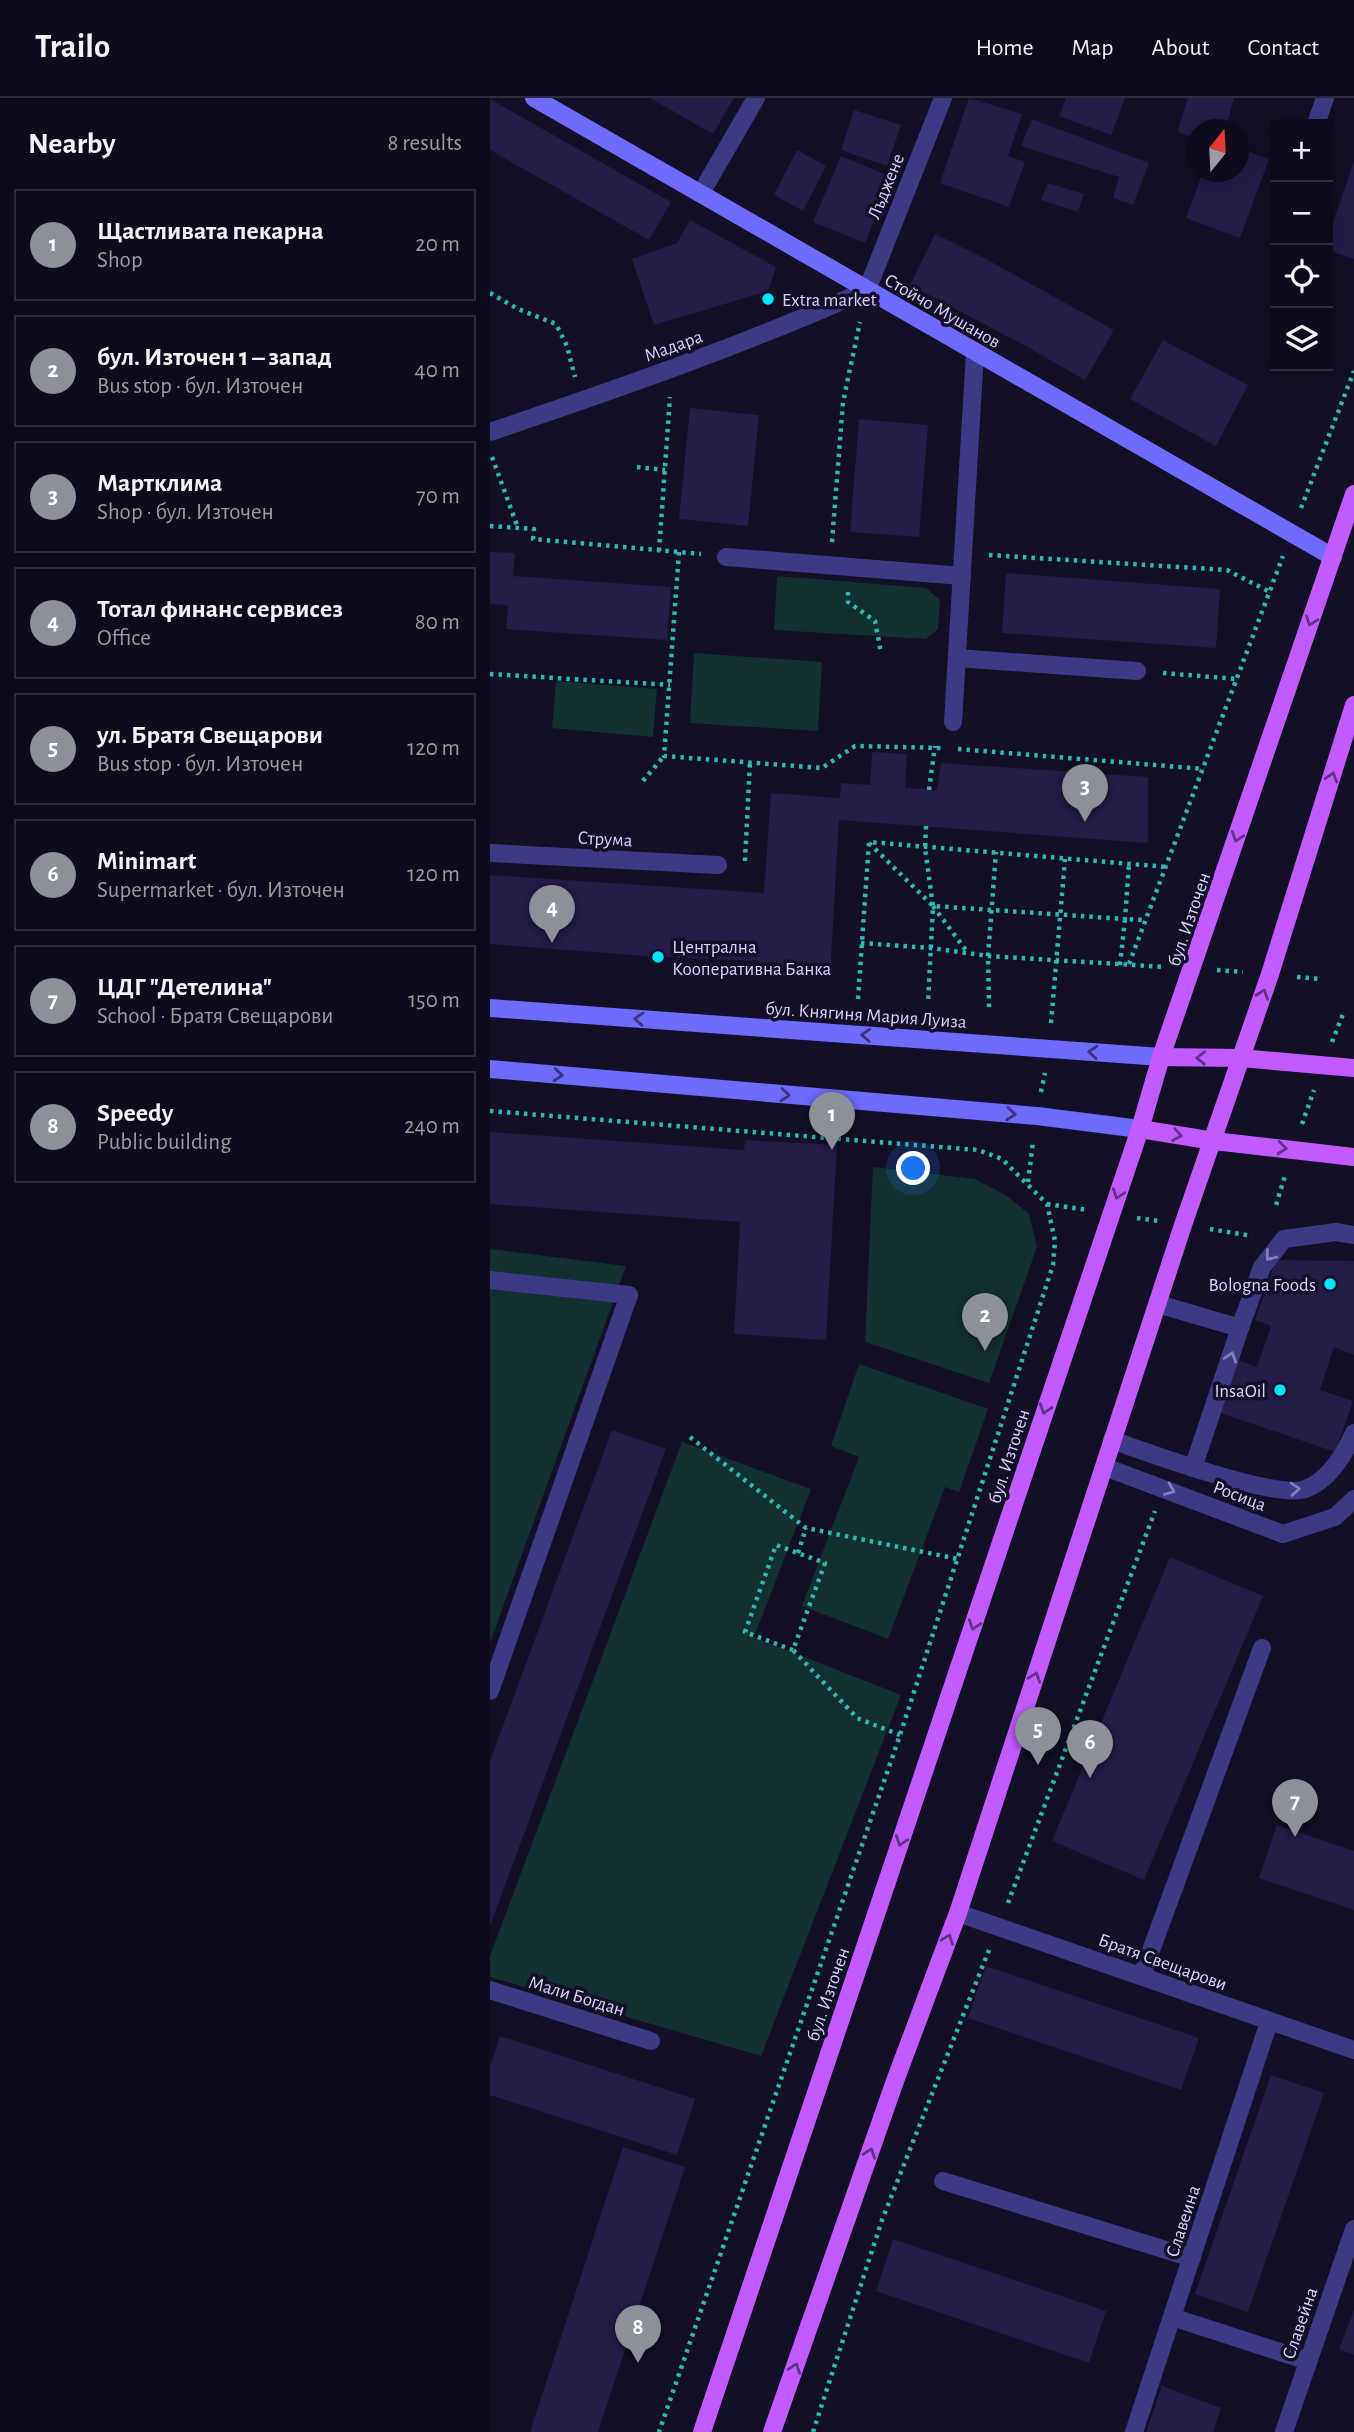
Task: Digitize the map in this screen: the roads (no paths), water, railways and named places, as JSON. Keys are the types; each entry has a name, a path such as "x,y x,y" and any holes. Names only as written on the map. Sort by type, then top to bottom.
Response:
{"main road":[{"name":"Стойчо Мушанов","path":"534,98 1333,557"},
{"name":"бул. Източен","path":"702,2432 1140,1129 1161,1057 1354,494"},
{"path":"772,2432 958,1913 1183,1225 1270,974 1354,705"},
{"name":"бул. Княгиня Мария Луиза","path":"490,1008 1161,1057 1240,1058 1354,1068"},
{"path":"490,1069 1037,1116 1354,1157"}],"street":[{"path":"701,193 756,98"},
{"name":"Лъджене","path":"867,290 943,98"},
{"path":"1318,119 1325,98"},
{"name":"Мадара","path":"490,432 782,328 867,290"},
{"path":"953,722 975,352"},
{"path":"726,557 962,576"},
{"path":"957,658 1137,671"},
{"name":"Струма","path":"490,853 718,865"},
{"path":"1193,1468 1262,1267 1284,1239 1336,1232 1354,1235"},
{"path":"490,1280 629,1295 490,1691"},
{"path":"1158,1304 1240,1328"},
{"path":"1112,1440 1193,1468 1279,1490 1303,1490 1324,1479 1349,1445 1354,1433"},
{"name":"Росица","path":"1105,1467 1283,1534 1335,1517 1354,1499"},
{"path":"1142,1975 1262,1647"},
{"name":"Братя Свещарови","path":"958,1913 1354,2050"},
{"name":"Мали Богдан","path":"490,1990 651,2041"},
{"name":"Славеина","path":"1133,2432 1269,2022"},
{"path":"943,2181 1192,2258"},
{"name":"Славейна","path":"1284,2432 1354,2228"},
{"path":"1172,2317 1308,2361"}],"place":[{"name":"Extra market","path":"768,299"},
{"name":"Мартклима","path":"1085,822"},
{"name":"Тотал финанс сервисез","path":"552,943"},
{"name":"Централна Кооперативна Банка","path":"658,957"},
{"name":"Щастливата пекарна","path":"832,1150"},
{"name":"Bologna Foods","path":"1330,1284"},
{"name":"бул. Източен 1 – запад","path":"985,1351"},
{"name":"InsaOil","path":"1280,1390"},
{"name":"ул. Братя Свещарови","path":"1038,1765"},
{"name":"Minimart","path":"1090,1778"},
{"name":"ЦДГ \"Детелина\"","path":"1295,1837"},
{"name":"Speedy","path":"638,2363"}]}
